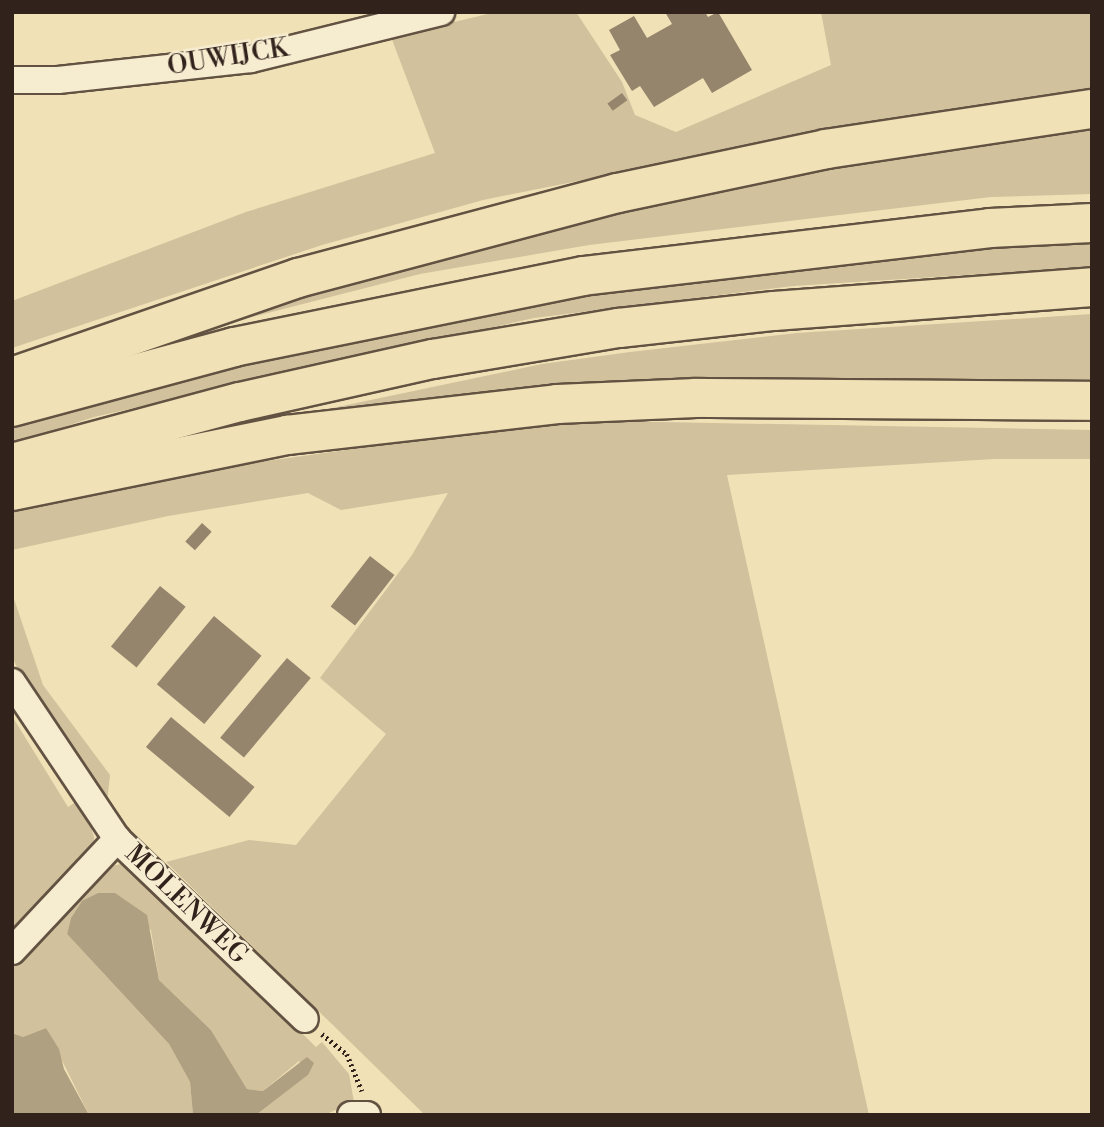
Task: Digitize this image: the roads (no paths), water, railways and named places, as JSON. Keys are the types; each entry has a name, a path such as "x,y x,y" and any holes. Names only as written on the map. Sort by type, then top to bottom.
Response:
{"highway":[{"path":"12,377 298,278 618,193 826,149 1092,109"},
{"path":"12,407 234,347 583,276 949,232 1092,223"},
{"path":"15,477 240,402 433,359 619,328 774,311 1092,287"},
{"path":"15,477 299,433 557,404 696,398 1092,401"}],"street":[{"name":"OUWIJCK","path":"12,80 251,58 441,12"},
{"name":"MOLENWEG","path":"12,682 117,839 305,1019"},
{"path":"12,951 117,839"}]}
